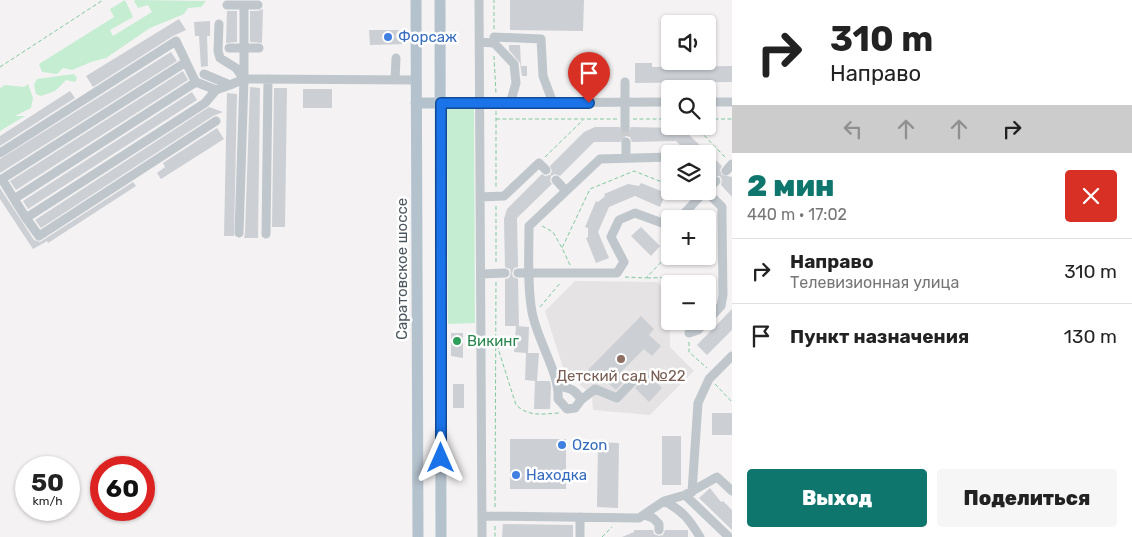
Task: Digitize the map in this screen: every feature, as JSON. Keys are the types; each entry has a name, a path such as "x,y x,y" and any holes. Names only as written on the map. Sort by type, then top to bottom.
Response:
{"main road":[{"name":"Саратовское шоссе","path":"416,0 418,537"},
{"path":"440,0 441,537"},
{"path":"416,103 441,103"}],"street":[{"path":"479,0 482,537"},
{"path":"227,5 258,5"},
{"path":"239,233 244,79 244,5"},
{"path":"218,24 218,51 220,58 236,68 244,79"},
{"path":"494,37 541,40 543,76 553,103"},
{"path":"0,153 176,41 196,83 216,90"},
{"path":"479,42 494,44 514,64 516,83 510,104"},
{"path":"229,48 259,48"},
{"path":"396,58 396,80"},
{"path":"186,62 1,178 39,236 216,121"},
{"path":"204,74 230,84"},
{"path":"26,218 204,103 216,90 244,79 357,83 416,80"},
{"path":"266,234 268,80"},
{"path":"625,82 625,123"},
{"path":"14,199 196,83"},
{"path":"441,103 661,102"},
{"path":"716,102 732,102"},
{"path":"626,142 626,157"},
{"path":"636,379 617,398 595,389 581,400 575,408 567,409 558,400 559,386 544,350 533,315 529,273 529,226 600,159 661,157"},
{"path":"480,196 504,196 539,163 546,170"},
{"path":"556,180 566,191"},
{"path":"687,210 697,200"},
{"path":"715,200 722,207 723,258 721,306 716,311"},
{"path":"518,272 569,275 616,273 624,262 611,237 619,220 635,213 661,223"},
{"path":"481,274 505,273"},
{"path":"688,333 698,330"},
{"path":"729,537 689,494 698,402 709,379 732,356"},
{"path":"559,386 569,388 577,393 581,400"},
{"path":"482,516 639,518 664,501 689,494 717,476 732,491"},
{"path":"664,501 688,517 700,537"},
{"path":"644,515 653,518 659,524 659,530"},
{"path":"580,517 580,537"}],"path":[{"path":"0,67 103,0"},
{"path":"496,119 583,119 625,123 661,120"},
{"path":"539,163 583,119"},
{"path":"716,119 732,119"},
{"path":"703,135 730,166"},
{"path":"562,248 590,190 634,171 661,182"},
{"path":"686,200 692,205"},
{"path":"533,315 569,275 562,248 553,232 534,222"},
{"path":"716,258 723,258"},
{"path":"646,278 661,262"},
{"path":"616,277 661,278"},
{"path":"688,333 689,352 708,369"},
{"path":"496,342 516,405 533,415 563,413 567,409"},
{"path":"709,379 732,402"},
{"path":"602,537 621,518"}],"shaded area":[{"name":"Детский сад №22","path":"575,281 657,282 661,286 661,330 670,330 670,347 694,371 650,415 593,410 592,395 577,382 568,383 545,311"}],"green space":[{"path":"125,0 133,17 110,30 113,36 152,12 148,5 138,8 134,1 136,0 206,1 201,7 188,8 184,14 150,28 106,58 72,70 63,68 57,74 42,72 39,64 114,17 110,9"},
{"path":"74,74 77,78 75,82 66,80 55,91 41,96 36,94 34,85 37,79"},
{"path":"28,84 33,98 31,108 15,116 25,116 0,131 0,88 5,85 24,87"},
{"path":"447,109 474,109 475,323 448,324"}],"building":[{"path":"510,0 584,0 583,31 510,30"},
{"path":"263,9 262,43 250,42 250,11"},
{"path":"227,11 237,11 237,42 226,43"},
{"path":"179,19 186,30 173,36 93,87 86,76"},
{"path":"210,21 210,36 207,36 208,66 201,67 199,36 195,36 194,22"},
{"name":"Форсаж","path":"369,30 406,30 406,44 370,45"},
{"path":"509,45 520,45 521,66 527,66 527,76 522,76 520,63 509,50"},
{"path":"171,52 177,61 0,173 0,159"},
{"path":"635,63 652,63 652,67 661,67 661,70 716,70 716,66 732,66 732,82 716,82 716,80 661,80 661,83 635,83"},
{"path":"183,71 188,80 16,190 10,181"},
{"path":"250,87 260,88 258,238 244,238"},
{"path":"274,88 287,88 285,227 272,227"},
{"path":"303,89 332,89 332,108 303,108"},
{"path":"70,91 75,98 0,146 0,136"},
{"path":"192,92 197,100 28,209 23,201"},
{"path":"227,93 237,94 234,236 224,236"},
{"path":"209,107 223,112 213,116 41,228 35,220"},
{"path":"595,127 619,127 625,133 629,132 631,127 661,128 661,135 689,135 700,145 680,145 676,141 632,142 630,137 626,136 620,142 594,142 560,176 555,174 551,176 550,181 552,184 517,218 518,267 514,268 512,273 513,277 518,279 519,326 505,326 505,279 509,278 511,273 510,269 505,267 504,219 507,209 542,174 545,176 550,175 552,171 550,166 584,132"},
{"path":"217,128 224,139 161,179 157,173 165,167 163,163"},
{"path":"716,160 722,166 720,170 722,175 732,177 732,197 721,185 722,180 720,176 716,176"},
{"path":"133,182 136,186 48,243 47,241 33,249 0,199 0,188 34,240 40,242"},
{"path":"641,183 661,191 661,200 663,200 660,207 635,196 609,207 598,232 609,258 596,263 586,238 588,237 588,228 585,227 596,201 598,202 605,196 604,194 628,184 639,186"},
{"path":"641,227 660,246 651,256 631,236"},
{"path":"732,309 732,330 707,355 697,345 712,330 716,330 716,325"},
{"path":"641,316 654,329 649,335 661,346 652,356 644,349 620,373 626,379 616,390 605,380 601,384 587,371"},
{"path":"516,326 529,327 528,353 539,353 537,381 550,381 550,409 534,409 535,381 525,380 526,353 514,352"},
{"path":"451,333 463,333 463,358 451,356"},
{"path":"647,373 662,388 649,402 635,388"},
{"path":"453,384 464,384 464,408 453,408"},
{"path":"712,413 732,413 732,435 712,435"},
{"path":"662,436 681,436 681,485 662,485"},
{"path":"510,439 566,439 566,489 510,489"},
{"path":"598,442 619,443 618,508 597,507"},
{"path":"710,488 721,502 723,501 732,510 732,530 699,498"},
{"path":"503,524 573,525 573,537 502,537"},
{"path":"634,530 653,530 654,534 659,536 663,535 665,530 688,530 688,537 622,537 634,532"}],"tunnel":[{"path":"625,127 626,142"}],"place":[{"name":"Форсаж","path":"388,37"},
{"name":"Викинг","path":"457,341"},
{"name":"Детский сад №22","path":"621,359"},
{"name":"Ozon","path":"562,445"},
{"name":"Находка","path":"516,475"}],"route":[{"path":"441,458 441,103 589,103"}]}
